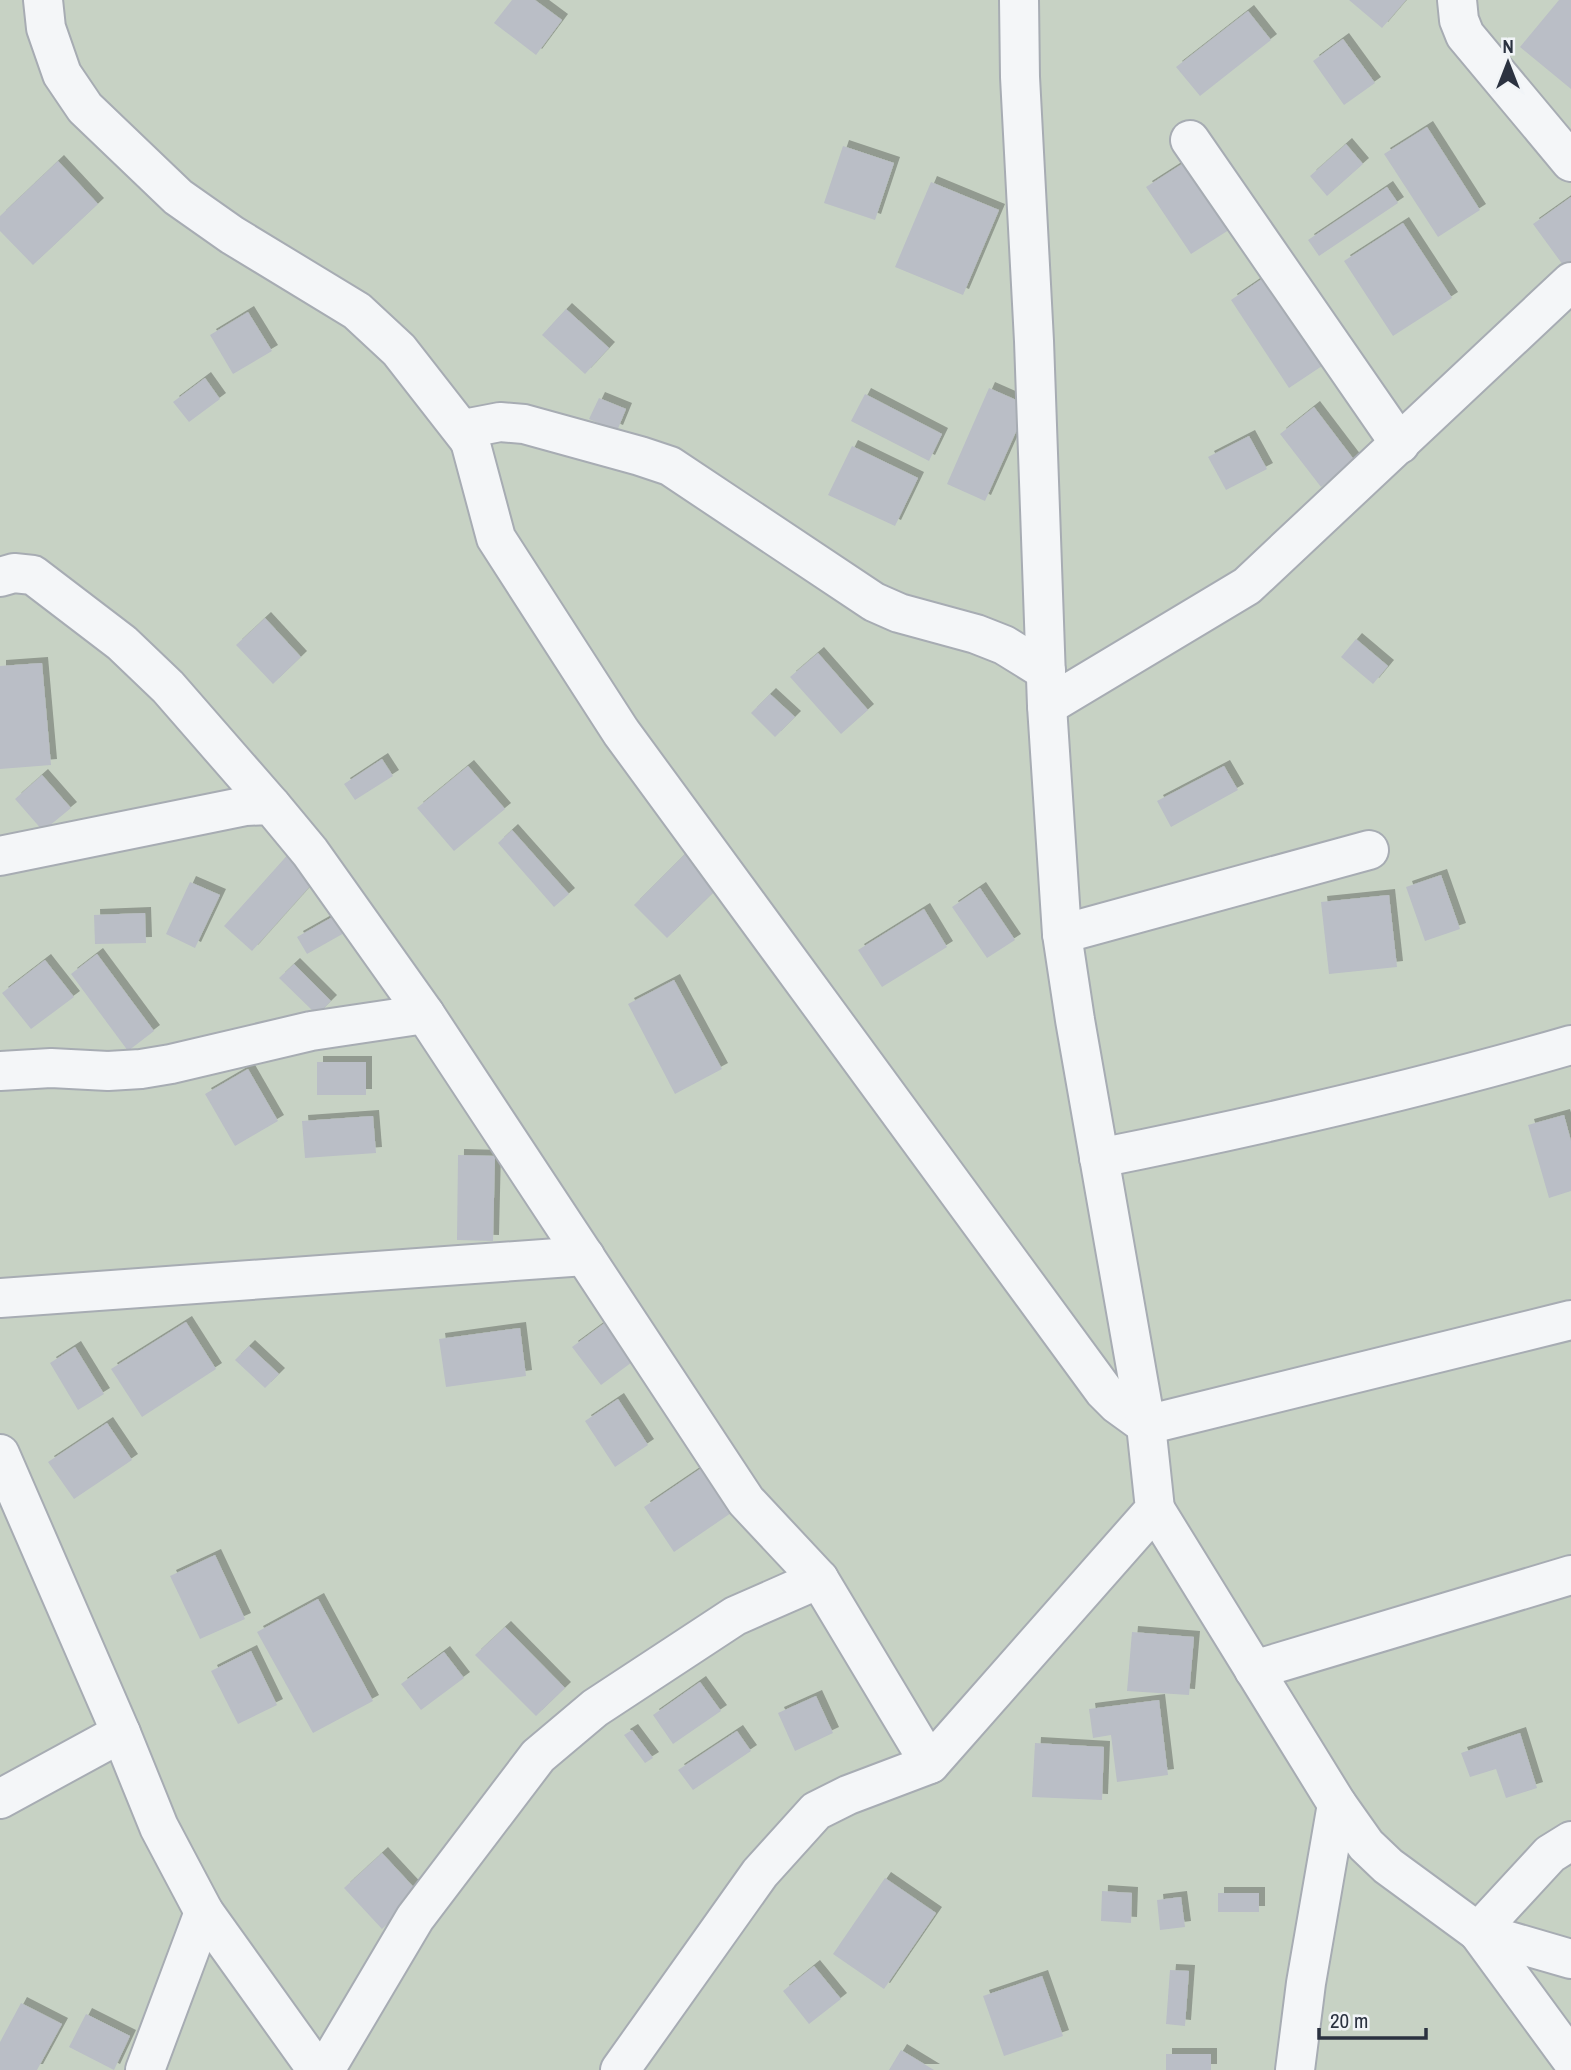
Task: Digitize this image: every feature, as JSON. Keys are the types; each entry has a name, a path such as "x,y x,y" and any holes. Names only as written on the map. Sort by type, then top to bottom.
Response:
{"street":[{"path":"43,0 46,28 62,74 85,108 178,197 232,235 357,311 399,350 470,441"},
{"path":"1019,0 1020,77 1034,341 1047,688 1062,934 1146,1425 1154,1509 1337,1804 1366,1844 1388,1866 1478,1932 1571,2059"},
{"path":"1457,0 1459,20 1465,35 1571,162"},
{"path":"1191,140 1400,444"},
{"path":"1047,688 1247,586 1571,282"},
{"path":"1047,688 1004,645 976,634 899,613 874,602 670,467 524,424 500,422 469,428 470,441 496,538 621,732 1104,1391 1117,1404 1146,1425 1571,1320"},
{"path":"0,577 14,573 33,575 122,643 168,687 310,852 425,1014 746,1501 819,1580 930,1764"},
{"path":"0,856 246,806 271,805"},
{"path":"1062,934 1369,850"},
{"path":"0,1071 51,1068 108,1071 141,1069 311,1031 425,1014"},
{"path":"1099,1158 1250,1127 1490,1069 1571,1045"},
{"path":"0,1298 584,1256"},
{"path":"0,1454 159,1828 204,1912 317,2070"},
{"path":"620,2070 760,1873 816,1811 848,1795 930,1764 1154,1509"},
{"path":"1254,1670 1571,1575"},
{"path":"325,2070 415,1918 538,1756 595,1708 735,1616 819,1580"},
{"path":"0,1799 121,1734"},
{"path":"1295,2070 1306,1983 1337,1804"},
{"path":"1478,1932 1550,1854 1571,1841"},
{"path":"145,2070 204,1912"},
{"path":"1478,1932 1571,1959"}],"green space":[{"path":"0,0 1571,0 1571,2070 0,2070"}],"building":[{"path":"512,0 535,0 562,20 536,55 494,23"},
{"path":"1349,0 1406,0 1382,28"},
{"path":"1559,0 1571,0 1571,89 1520,47"},
{"path":"1248,11 1271,40 1200,96 1176,67"},
{"path":"1343,39 1375,83 1344,105 1313,61"},
{"path":"1427,127 1480,210 1438,237 1384,154"},
{"path":"1346,144 1363,164 1327,196 1310,176"},
{"path":"843,146 894,163 875,220 824,203"},
{"path":"1196,155 1240,223 1191,254 1146,187"},
{"path":"58,161 98,204 33,265 0,231 0,216"},
{"path":"931,182 999,210 963,295 895,267"},
{"path":"1387,187 1398,203 1319,256 1308,240"},
{"path":"1571,197 1571,276 1533,224"},
{"path":"1403,223 1452,298 1393,336 1344,261"},
{"path":"1269,274 1328,362 1289,388 1231,300"},
{"path":"566,309 609,348 585,374 542,335"},
{"path":"248,312 272,351 233,374 210,335"},
{"path":"205,378 220,399 189,422 173,402"},
{"path":"989,388 1028,405 985,501 947,484"},
{"path":"865,394 942,434 929,461 851,421"},
{"path":"599,398 626,409 617,431 589,419"},
{"path":"1314,407 1355,461 1321,487 1280,434"},
{"path":"1249,436 1267,469 1226,490 1208,457"},
{"path":"852,446 918,478 895,526 828,495"},
{"path":"265,618 301,657 273,684 236,645"},
{"path":"1356,639 1388,666 1373,684 1341,657"},
{"path":"818,653 868,710 841,734 790,677"},
{"path":"42,663 51,765 0,769 0,666"},
{"path":"770,694 795,717 775,737 751,713"},
{"path":"382,759 393,776 355,800 344,784"},
{"path":"468,766 505,809 454,851 417,808"},
{"path":"1224,766 1238,790 1171,827 1157,801"},
{"path":"42,775 71,808 43,831 15,799"},
{"path":"512,830 569,894 554,907 498,843"},
{"path":"292,850 320,875 252,951 224,926"},
{"path":"686,853 719,887 667,938 634,905"},
{"path":"1441,875 1460,929 1425,941 1406,887"},
{"path":"190,882 220,895 195,948 166,934"},
{"path":"980,888 1015,940 987,958 952,907"},
{"path":"1389,895 1397,967 1329,974 1321,902"},
{"path":"924,909 947,947 882,987 858,950"},
{"path":"145,913 146,943 95,944 94,915"},
{"path":"336,915 346,932 307,954 297,937"},
{"path":"97,954 154,1031 128,1051 71,974"},
{"path":"45,960 74,997 31,1029 2,993"},
{"path":"294,964 331,1001 317,1015 279,978"},
{"path":"674,980 722,1069 675,1094 628,1004"},
{"path":"317,1062 366,1062 366,1095 317,1095"},
{"path":"248,1069 278,1121 235,1146 205,1094"},
{"path":"1564,1115 1571,1141 1571,1191 1549,1198 1528,1125"},
{"path":"373,1116 376,1153 305,1158 302,1121"},
{"path":"458,1155 495,1156 493,1241 457,1240"},
{"path":"610,1319 639,1357 601,1385 572,1347"},
{"path":"186,1322 216,1369 142,1417 111,1369"},
{"path":"520,1328 526,1376 446,1387 439,1339"},
{"path":"249,1346 279,1374 265,1388 235,1360"},
{"path":"75,1347 104,1394 78,1410 50,1363"},
{"path":"618,1399 648,1445 615,1467 585,1421"},
{"path":"107,1423 132,1460 74,1499 48,1462"},
{"path":"703,1467 734,1511 674,1552 644,1507"},
{"path":"215,1555 245,1619 200,1639 170,1576"},
{"path":"318,1599 373,1701 313,1733 257,1632"},
{"path":"505,1627 565,1688 536,1716 475,1655"},
{"path":"1132,1632 1194,1637 1189,1695 1127,1691"},
{"path":"251,1651 277,1705 238,1724 211,1671"},
{"path":"444,1652 464,1678 421,1710 401,1684"},
{"path":"700,1682 721,1711 673,1744 653,1715"},
{"path":"816,1696 833,1733 795,1751 778,1713"},
{"path":"1159,1700 1168,1775 1117,1782 1111,1735 1093,1738 1089,1709"},
{"path":"632,1730 653,1758 645,1763 624,1735"},
{"path":"737,1731 751,1751 693,1790 678,1770"},
{"path":"1520,1733 1537,1788 1506,1798 1496,1769 1470,1777 1461,1753"},
{"path":"1035,1743 1104,1747 1102,1800 1032,1797"},
{"path":"382,1853 420,1894 382,1929 344,1888"},
{"path":"885,1878 936,1913 884,1989 833,1954"},
{"path":"1102,1891 1132,1893 1131,1923 1101,1921"},
{"path":"1218,1893 1259,1893 1259,1912 1218,1912"},
{"path":"1181,1897 1185,1927 1160,1930 1157,1900"},
{"path":"814,1966 841,1999 809,2024 783,1991"},
{"path":"1170,1970 1189,1971 1185,2026 1166,2024"},
{"path":"1042,1976 1063,2036 1004,2056 983,1996"},
{"path":"21,2003 62,2024 37,2070 0,2070 0,2042"},
{"path":"86,2014 130,2036 114,2070 69,2047"},
{"path":"901,2050 934,2070 889,2070"},
{"path":"1166,2054 1211,2054 1211,2070 1166,2070"}]}
